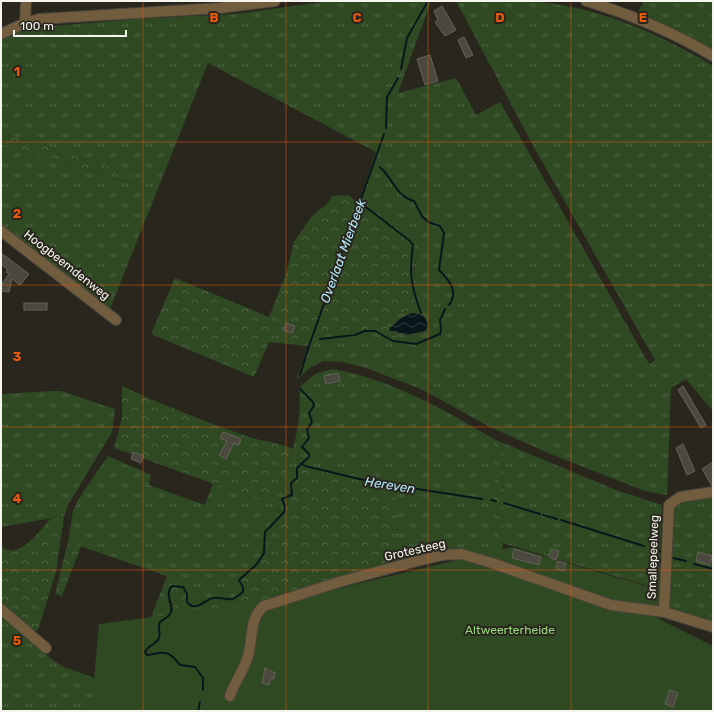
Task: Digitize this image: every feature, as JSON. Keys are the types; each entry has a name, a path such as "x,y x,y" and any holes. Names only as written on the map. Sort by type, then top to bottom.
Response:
{"street":[{"path":"25,23 26,1"},
{"path":"1,34 25,23 39,19 220,8 275,1"},
{"path":"586,1 650,22 683,38 713,56"},
{"name":"Hoogbeemdenweg","path":"1,231 116,320"},
{"name":"Smallepeelweg","path":"664,612 668,508 670,503 680,497 713,492"},
{"name":"Grotesteeg","path":"230,696 242,674 249,655 254,619 258,611 264,606 278,600 338,582 443,555 461,554 486,561 611,605 664,612 713,627"},
{"path":"1,609 46,648"}],"green space":[{"path":"330,1 431,1 398,93 456,78 476,115 500,102 649,364 655,360 535,149 456,1 525,1 550,3 599,14 647,31 713,66 713,411 686,379 671,388 667,495 645,491 553,455 490,427 421,389 366,368 343,362 323,361 311,367 296,380 313,335 359,332 372,329 379,331 390,338 391,333 387,328 386,322 395,313 419,310 423,297 417,284 415,266 420,240 419,237 387,224 359,202 376,152 208,63 110,309 1,225 1,144 130,183 135,175 1,132 1,40 30,28 135,19 235,14","holes":["412,313 399,333 391,326"]},
{"path":"644,1 713,1 713,51 674,29 638,12"},
{"path":"1,132 135,175 131,183 1,144"},
{"path":"348,195 387,224 419,237 420,246 414,265 414,270 425,306 419,310 395,313 386,322 389,330 396,334 396,338 391,338 371,329 359,332 313,336 308,346 269,342 254,377 151,334 175,278 269,317 286,274 294,242 312,216 328,203 332,196"},
{"path":"332,369 375,380 416,396 494,439 494,560 466,553 399,566 296,469 296,477 290,484 292,492 285,497 277,509 280,516 264,533 263,548 258,560 255,565 238,579 242,586 241,593 230,602 213,599 193,603 187,598 168,600 171,611 169,615 160,623 146,630 167,576 68,542 73,511 79,498 108,456 151,475 149,485 205,505 213,483 270,504 289,462 297,433 300,404 299,388 315,374"},
{"path":"122,386 169,407 249,437 293,449 282,480 270,504 114,448 122,419"},
{"path":"61,391 115,409 112,432 69,503 64,516 1,527 1,394"},
{"path":"494,439 503,443 504,503 502,562 494,560"},
{"path":"503,443 616,490 662,505 659,589 502,543 504,503"},
{"path":"298,465 396,486 399,566 150,647 159,625 171,611 167,594 171,587 181,587 187,598 193,603 213,599 230,602 241,593 242,586 238,579 255,565 258,560 263,548 264,533 280,517 277,505 280,500 291,494 290,484 296,477"},
{"path":"713,497 713,623 669,608 671,506 681,501"},
{"path":"64,516 56,572 38,630 32,631 1,607 1,546 8,550 21,548 35,537 50,519"},
{"path":"68,542 81,546 62,596 55,594"},
{"name":"Altweerterheide","path":"512,547 663,591 655,617 713,646 713,711 91,711 99,624 298,598"},
{"path":"1,616 54,661 64,667 100,680 94,711 1,711"}],"water":[{"path":"412,313 419,314 425,318 428,327 425,331 406,335 391,331 389,329 401,318"}],"building":[{"path":"442,6 456,30 445,36 435,22 438,20 434,11"},
{"path":"464,37 473,55 466,58 458,40"},
{"path":"430,55 438,81 425,85 417,59"},
{"path":"1,253 29,274 20,285 12,279 9,292 1,291 1,285 9,274 6,272 8,270 1,264"},
{"path":"24,303 47,303 47,310 24,310"},
{"path":"286,323 295,326 292,333 284,331"},
{"path":"338,373 340,381 326,384 324,376"},
{"path":"683,386 706,425 701,428 678,390"},
{"path":"223,432 241,439 239,445 234,443 226,459 219,455 227,441 220,438"},
{"path":"683,444 695,471 687,475 676,448"},
{"path":"133,452 144,456 141,463 131,459"},
{"path":"713,462 713,486 712,486 702,469"},
{"path":"514,549 541,557 539,565 512,558"},
{"path":"551,549 559,551 556,560 549,557"},
{"path":"698,552 712,556 710,565 696,561"},
{"path":"558,561 566,563 564,571 556,569"},
{"path":"265,668 275,673 274,679 271,678 269,685 262,683"},
{"path":"670,690 678,693 673,707 665,704"}],"waterway":[{"path":"401,69 407,38 428,1"},
{"path":"386,128 387,97 398,78"},
{"name":"Overlaat Mierbeek","path":"300,375 384,134"},
{"path":"380,167 399,191 408,199 414,201 422,216 428,222 440,226 444,233 439,270 452,286 453,295 449,305"},
{"path":"366,207 410,241 413,245 411,272 413,287 421,313"},
{"path":"320,339 355,335 365,331 375,331 393,341 416,344 440,334 440,320 445,309"},
{"path":"203,690 203,678 195,667 180,665 169,654 158,653 147,655 145,652 158,640 160,622 170,614 172,608 169,593 172,586 183,587 187,594 187,602 194,606 200,605 213,598 233,599 243,592 243,587 239,580 257,564 264,553 265,532 284,512 285,506 282,499 292,495 291,483 297,478 297,468 309,457 309,454 302,447 309,438 307,430 312,422 309,413 314,406 313,402 300,389"},
{"name":"Hereven","path":"301,463 305,466 372,482 482,499"},
{"name":"Hereven","path":"491,500 496,501"},
{"name":"Hereven","path":"504,503 540,514"},
{"name":"Hereven","path":"543,515 557,519"},
{"name":"Hereven","path":"561,520 644,546"},
{"name":"Hereven","path":"653,549 662,552"},
{"name":"Hereven","path":"673,558 686,561"},
{"name":"Hereven","path":"694,564 713,569"},
{"path":"198,711 200,702"}]}
